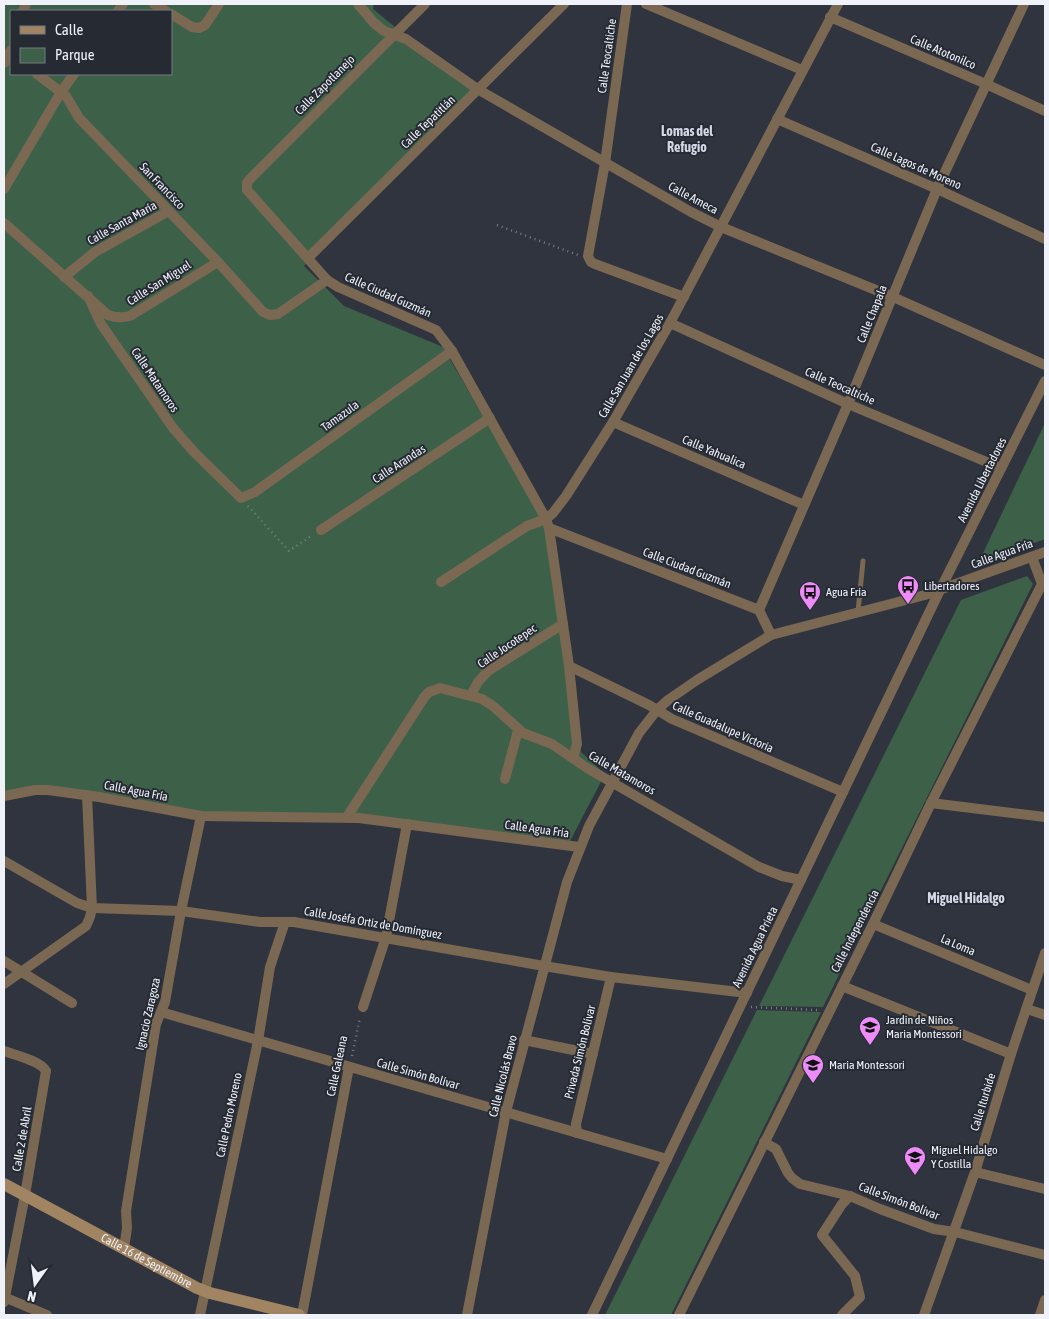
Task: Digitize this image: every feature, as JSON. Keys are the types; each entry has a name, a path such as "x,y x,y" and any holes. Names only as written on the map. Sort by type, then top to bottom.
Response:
{"street":[{"path":"172,15 192,27 199,28 205,25 220,4"},
{"name":"Calle Ameca","path":"358,4 374,23 384,31 406,39 479,90 691,212 721,227 893,297 1045,366"},
{"name":"Calle Zapotlanejo","path":"246,187 249,180 425,4"},
{"name":"Calle Tepatitlán","path":"308,258 564,4"},
{"name":"Calle Teocaltiche","path":"589,259 588,252 605,163 627,4"},
{"path":"646,4 802,70"},
{"name":"Calle San Juan de los Lagos","path":"547,524 613,422 670,323 838,4"},
{"name":"Calle Chapala","path":"759,610 848,404 937,189 1024,4"},
{"name":"Calle Atotonilco","path":"830,17 1045,111"},
{"name":"San Francisco","path":"38,75 70,101 79,118 218,262 263,312 270,315 278,314 327,280"},
{"path":"4,189 61,92 73,75"},
{"name":"Calle Lagos de Moreno","path":"776,119 937,189 1045,239"},
{"name":"Calle Ciudad Guzmán","path":"246,187 249,194 327,280 338,287 436,330 452,351 547,524 759,610"},
{"name":"Calle Santa María","path":"64,277 94,252 169,211"},
{"name":"Calle Matamoros","path":"4,223 88,296 101,324 173,428 194,452 241,498"},
{"path":"589,259 595,264 684,297"},
{"name":"Calle San Miguel","path":"88,296 108,315 122,318 130,316 218,262"},
{"name":"Calle Teocaltiche","path":"670,323 848,404 1001,468"},
{"name":"Tamazula","path":"241,498 255,492 452,351"},
{"name":"Avenida Libertadores","path":"940,590 1045,381"},
{"name":"Calle Arandas","path":"321,530 490,418"},
{"name":"Calle Yahualica","path":"613,422 804,505"},
{"path":"441,582 527,526 547,524 569,666 577,744 573,758"},
{"name":"Calle Agua Fría","path":"4,796 41,789 86,795 201,816 347,817 579,847 639,733 657,710 696,680 771,635 940,590 1045,552"},
{"name":"Calle Independencia","path":"679,1315 874,924 931,803 1042,584 1032,557"},
{"name":"Avenida Agua Prieta","path":"592,1315 940,590"},
{"path":"759,610 771,635"},
{"name":"Calle Jocotepec","path":"471,695 478,682 488,671 563,624"},
{"name":"Calle Guadalupe Victoria","path":"569,666 672,719 843,792"},
{"name":"Calle Matamoros","path":"347,817 424,696 434,689 446,689 482,699 493,706 518,730 528,736 546,740 612,782 759,866 782,876 801,880"},
{"path":"505,779 518,730"},
{"path":"4,984 86,926 90,917 92,908 86,795"},
{"path":"931,803 1045,817"},
{"name":"Ignacio Zaragoza","path":"124,1248 127,1228 126,1211 156,1024 165,1002 181,910 201,816"},
{"path":"363,1007 386,937 408,824"},
{"name":"Calle Nicolás Bravo","path":"467,1315 506,1112 567,882 579,847"},
{"name":"Calle Joséfa Ortiz de Domínguez","path":"4,861 77,903 92,908 181,910 260,922 285,922 386,937 611,977 747,993"},
{"name":"Calle Pedro Moreno","path":"200,1315 258,1041 270,967 285,922"},
{"name":"La Loma","path":"874,924 1032,990"},
{"name":"Calle Iturbide","path":"924,1315 975,1172 1032,990 1041,976 1045,953"},
{"path":"4,961 72,1003"},
{"name":"Privada Simón Bolívar","path":"577,1133 576,1124 611,977"},
{"path":"842,986 1011,1054"},
{"path":"1027,1009 1045,1016"},
{"name":"Calle Simón Bolívar","path":"161,1012 667,1159"},
{"path":"524,1040 593,1054"},
{"name":"Calle 2 de Abril","path":"4,1051 45,1068 46,1076 4,1299"},
{"name":"Calle Galeana","path":"301,1315 349,1067"},
{"name":"Calle Simón Bolívar","path":"764,1142 776,1149 788,1173 797,1182 850,1196 934,1229 955,1232 1045,1255"},
{"path":"975,1172 1045,1189"},
{"name":"Calle 16 de Septiembre","path":"4,1184 205,1291 301,1315"},
{"path":"842,1315 860,1297 855,1276 822,1235 842,1204 850,1196"},
{"path":"4,1299 47,1315"},
{"path":"1040,1315 1045,1300"}],"lane":[{"path":"858,612 863,561"}],"path":[{"path":"497,224 589,259"},
{"path":"241,498 289,551 321,530"},
{"name":"Calle Galeana","path":"349,1067 363,1007"},
{"path":"740,1007 830,1010"}],"green space":[{"path":"4,4 374,4 373,9 473,91 304,266 344,306 443,347 548,529 581,752 605,774 569,843 338,819 218,817 24,790 4,797"},
{"path":"1045,423 1045,539 989,560 983,553"},
{"path":"1027,576 1033,584 823,1007 759,1006 961,600"},
{"path":"757,1010 821,1012 671,1315 605,1315"}],"place":[{"name":"Libertadores","path":"908,605"},
{"name":"Agua Fría","path":"810,611"},
{"name":"Jardin de Niños Maria Montessori","path":"870,1046"},
{"name":"Maria Montessori","path":"813,1084"},
{"name":"Miguel Hidalgo Y Costilla","path":"915,1176"}],"district":[{"name":"Lomas del Refugio","path":"687,140"},
{"name":"Miguel Hidalgo","path":"966,898"}]}
